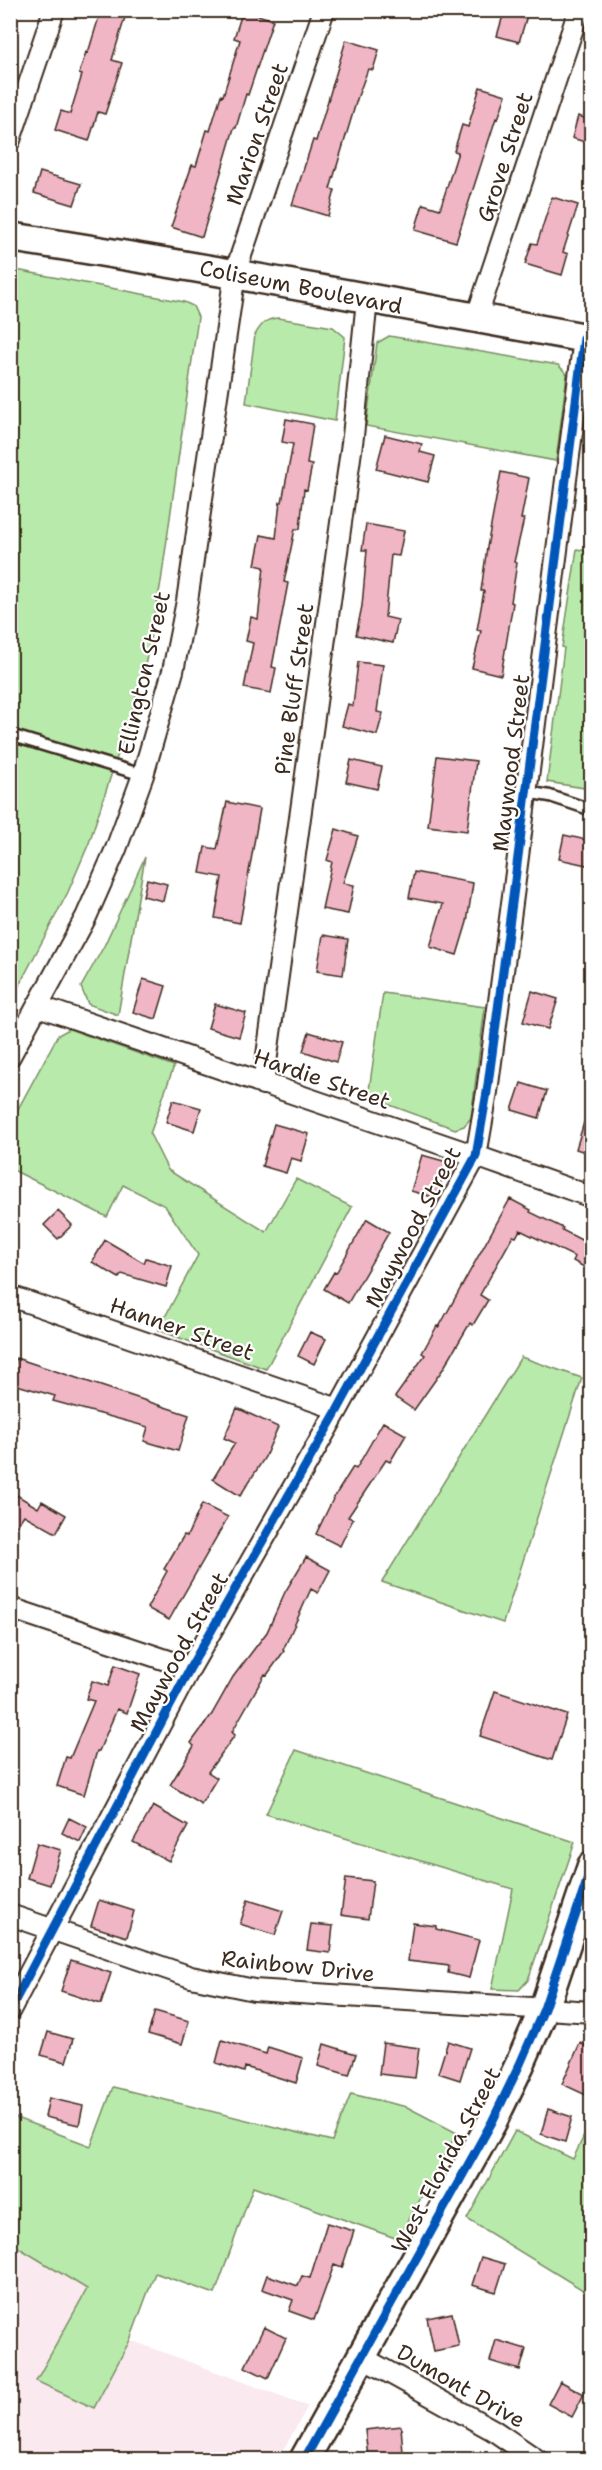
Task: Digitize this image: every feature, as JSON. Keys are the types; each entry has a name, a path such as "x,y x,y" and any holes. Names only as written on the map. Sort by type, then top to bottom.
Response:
{"main road":[{"name":"Coliseum Boulevard","path":"10,237 235,273 367,300 588,338"},
{"name":"West Florida Street","path":"304,2460 492,2122 544,2009 591,1866"}],"street":[{"path":"10,140 54,10"},
{"name":"Marion Street","path":"235,273 324,10"},
{"name":"Grove Street","path":"476,320 579,10"},
{"name":"Ellington Street","path":"10,1056 86,917 116,849 143,775 173,671 187,601 235,273"},
{"name":"Pine Bluff Street","path":"263,1084 353,436 367,300"},
{"name":"Maywood Street","path":"10,2010 190,1668 338,1409 476,1156 487,1092 588,338"},
{"name":"Hardie Street","path":"38,1006 591,1197"},
{"name":"Hanner Street","path":"10,1296 338,1409"},
{"path":"10,1608 190,1668"},
{"name":"Rainbow Drive","path":"10,1915 190,1977 254,1990 591,2012"},
{"name":"Dumont Drive","path":"361,2357 484,2424 537,2460"}],"lane":[{"path":"10,735 143,775"},
{"path":"526,792 550,796 591,810"}],"shaded area":[{"path":"11,2243 87,2289 37,2381 94,2408 130,2340 308,2406 278,2459 11,2460"}],"green space":[{"path":"11,269 184,302 193,306 198,317 161,582 145,666 89,843 68,892 11,1001"},
{"path":"278,318 333,327 345,337 335,421 246,403 255,335 264,323"},
{"path":"389,336 558,365 567,374 556,461 366,426 377,343"},
{"path":"577,549 591,552 591,789 547,782 564,648 562,647"},
{"path":"145,857 118,1015 88,1004 81,987 104,946"},
{"path":"383,993 485,1007 471,1118 464,1126 455,1129 368,1097"},
{"path":"69,1029 174,1066 150,1134 168,1170 266,1232 296,1179 352,1207 266,1369 158,1330 198,1255 165,1206 123,1185 107,1217 11,1169 11,1122 58,1035"},
{"path":"521,1357 582,1378 503,1623 382,1582"},
{"path":"296,1750 575,1842 528,1980 519,1990 492,1989 513,1889 266,1814"},
{"path":"113,2087 332,2141 351,2094 407,2107 457,2133 398,2239 253,2187 215,2294 155,2273 130,2340 94,2408 36,2381 87,2289 11,2243 11,2116 91,2146"},
{"path":"591,2121 591,2295 467,2219 515,2131 573,2159"}],"building":[{"path":"101,10 114,10 126,14 112,60 122,63 105,114 98,112 89,141 55,130 61,111 70,114 82,75 79,74"},
{"path":"243,10 273,20 248,95 246,94 236,128 234,128 202,237 171,227 192,165 196,166 207,130 210,131 221,95 223,96 240,40 234,38"},
{"path":"504,12 526,19 519,42 497,36"},
{"path":"346,40 379,50 373,70 368,69 358,96 330,189 335,190 328,216 292,205 313,140 316,141"},
{"path":"480,87 506,95 498,119 496,118 456,242 415,230 423,204 440,209 458,152 454,151 462,125 468,127"},
{"path":"578,116 591,120 591,144 572,138"},
{"path":"40,172 81,184 74,205 34,193"},
{"path":"552,197 578,205 563,252 568,254 562,275 525,264 532,243 537,244"},
{"path":"286,419 313,424 307,464 312,465 307,490 304,489 300,529 295,529 284,582 288,583 272,667 276,668 271,693 244,688 253,643 246,641 251,617 258,619 264,567 255,565 261,535 276,538 280,502 282,502 293,444 282,442"},
{"path":"385,435 422,444 420,452 435,456 428,482 376,469"},
{"path":"501,472 529,478 521,519 524,519 514,562 517,563 511,602 513,603 501,675 472,668 481,631 477,630 484,591 481,591"},
{"path":"366,524 404,531 399,556 391,555 385,617 398,620 393,643 356,635 362,606 367,550 362,550"},
{"path":"358,662 383,665 377,712 383,713 377,735 342,726 348,704 353,706"},
{"path":"437,756 476,761 467,831 428,826"},
{"path":"351,760 382,767 377,789 346,782"},
{"path":"227,802 260,809 240,923 215,918 222,877 200,873 205,847 217,849"},
{"path":"336,829 358,836 343,883 354,885 348,914 322,909 332,862 327,860"},
{"path":"564,835 591,841 591,866 559,859"},
{"path":"414,872 473,883 467,922 457,955 430,947 443,904 409,898"},
{"path":"147,879 167,884 163,901 143,896"},
{"path":"323,935 348,939 343,975 317,971"},
{"path":"143,979 166,986 156,1019 133,1012"},
{"path":"532,991 558,999 548,1029 523,1022"},
{"path":"215,1004 246,1013 239,1037 208,1028"},
{"path":"309,1032 342,1042 336,1062 303,1051"},
{"path":"521,1083 547,1091 539,1118 512,1110"},
{"path":"173,1100 201,1108 194,1131 166,1122"},
{"path":"588,1109 591,1110 591,1154 576,1149"},
{"path":"274,1124 309,1134 301,1161 291,1158 286,1173 262,1166"},
{"path":"422,1155 447,1162 436,1198 411,1191"},
{"path":"510,1199 591,1245 591,1271 573,1261 575,1257 520,1230 516,1237 513,1236 480,1295 488,1300 473,1325 470,1323 443,1369 414,1410 395,1397 425,1355 422,1353 437,1326 439,1327"},
{"path":"58,1211 72,1225 58,1239 44,1225"},
{"path":"367,1219 389,1232 348,1303 324,1289 334,1272 336,1273"},
{"path":"105,1240 144,1263 146,1258 172,1266 166,1287 122,1274 119,1278 92,1262"},
{"path":"310,1332 326,1339 314,1364 298,1356"},
{"path":"16,1358 189,1415 178,1451 144,1441 148,1427 53,1401 55,1396 10,1383"},
{"path":"237,1408 278,1427 265,1457 240,1496 213,1479 235,1443 224,1438"},
{"path":"383,1422 406,1435 390,1462 386,1460 348,1517 353,1519 340,1546 316,1534 333,1499 353,1467 356,1469"},
{"path":"10,1491 38,1508 42,1501 66,1515 56,1533 24,1515 10,1536"},
{"path":"202,1504 228,1517 169,1620 147,1608 167,1571 164,1569 184,1535 187,1536"},
{"path":"306,1557 330,1570 318,1593 311,1589 284,1651 267,1675 265,1674 232,1732 235,1735 208,1772 217,1778 201,1804 170,1785 194,1746 191,1743 212,1714 233,1677 267,1632 285,1592"},
{"path":"115,1665 140,1674 127,1713 117,1709 99,1751 97,1751 84,1795 57,1786 66,1757 70,1758 94,1701 86,1699 92,1681 108,1686"},
{"path":"495,1691 567,1715 552,1760 480,1736"},
{"path":"153,1806 188,1826 169,1861 133,1842"},
{"path":"69,1818 87,1827 80,1842 62,1833"},
{"path":"37,1843 61,1850 50,1885 27,1878"},
{"path":"346,1878 373,1881 368,1919 341,1915"},
{"path":"99,1900 134,1911 127,1937 91,1926"},
{"path":"248,1900 283,1911 275,1935 240,1924"},
{"path":"413,1923 436,1926 436,1929 479,1940 469,1978 448,1973 449,1966 408,1961"},
{"path":"311,1924 333,1926 330,1953 307,1950"},
{"path":"71,1960 111,1973 101,2004 61,1991"},
{"path":"155,2011 189,2021 182,2044 148,2034"},
{"path":"48,2032 73,2039 66,2062 41,2055"},
{"path":"222,2040 266,2054 268,2047 303,2058 296,2083 245,2067 244,2072 216,2063"},
{"path":"448,2041 470,2048 460,2080 438,2073"},
{"path":"383,2043 419,2048 415,2078 379,2074"},
{"path":"580,2043 591,2048 591,2083 586,2095 562,2084"},
{"path":"324,2044 356,2054 349,2075 318,2066"},
{"path":"49,2098 83,2106 79,2125 45,2117"},
{"path":"548,2109 572,2117 565,2142 541,2134"},
{"path":"327,2223 354,2231 342,2268 334,2265 314,2320 289,2311 293,2300 262,2289 267,2275 298,2286 302,2276 310,2278"},
{"path":"481,2257 505,2264 496,2292 472,2285"},
{"path":"452,2313 459,2346 434,2351 427,2318"},
{"path":"264,2327 286,2338 268,2378 245,2367"},
{"path":"496,2340 526,2349 520,2370 490,2361"},
{"path":"560,2381 584,2394 572,2417 548,2404"},
{"path":"401,2426 403,2453 368,2457 365,2430"}],"cycle path":[{"path":"10,2010 190,1668 338,1409 476,1156 487,1092 514,888 584,338"},
{"path":"304,2460 492,2122 544,2009 592,1866"}]}
